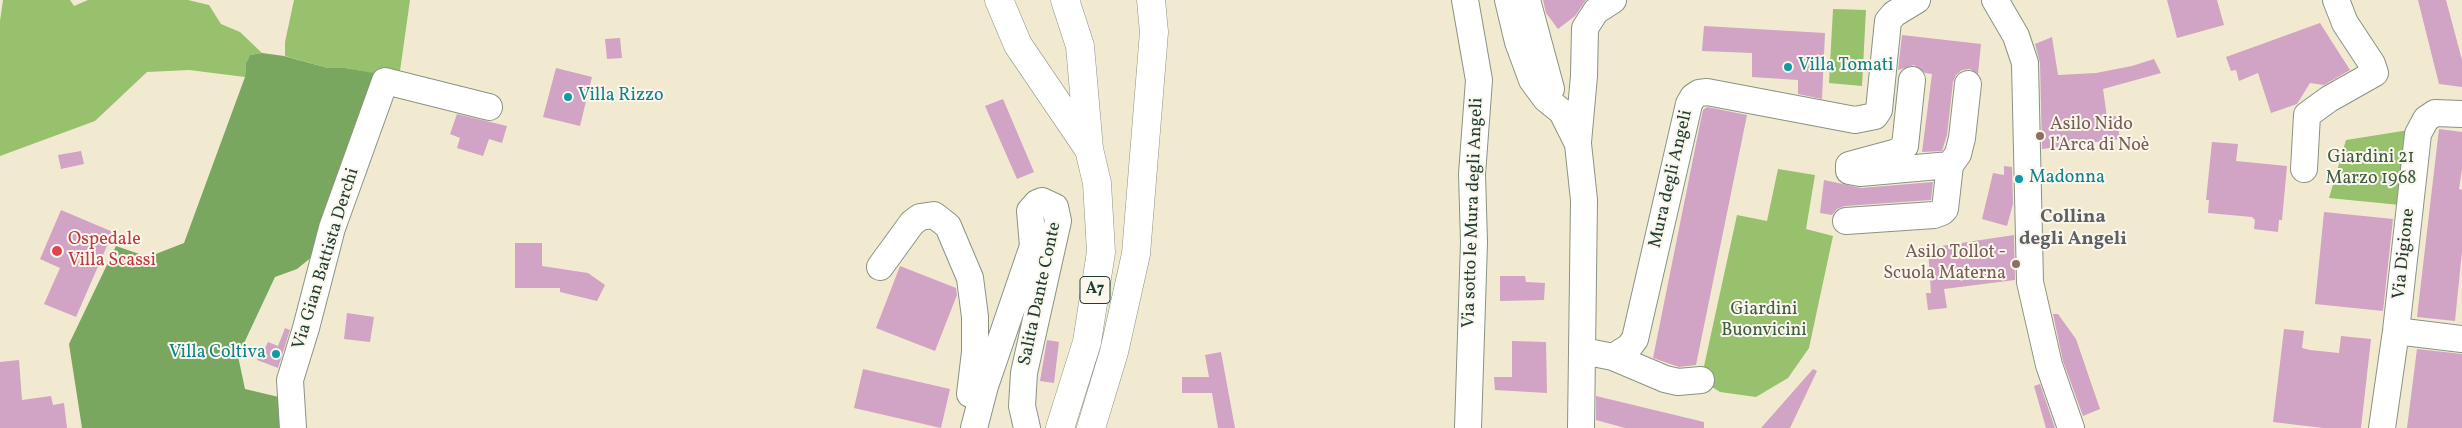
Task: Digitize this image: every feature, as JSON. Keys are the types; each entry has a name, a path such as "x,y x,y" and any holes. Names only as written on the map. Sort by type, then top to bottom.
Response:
{"highway":[{"name":"A7","path":"999,0 1018,45 1089,149"},
{"name":"A7","path":"1060,428 1087,342 1101,252 1097,183 1089,149 1080,46 1066,0"},
{"name":"A7","path":"1091,428 1114,352 1136,254 1154,32 1151,0"}],"street":[{"name":"Via sotto le Mura degli Angeli","path":"1465,0 1479,80 1472,174 1474,242 1468,428"},
{"path":"1508,0 1523,61 1532,80 1546,99 1556,106 1568,120 1578,144"},
{"path":"1527,0 1531,22 1556,106"},
{"path":"1581,428 1584,200 1578,144 1584,76 1585,28 1596,11 1613,0"},
{"name":"Mura degli Angeli","path":"1613,357 1628,347 1636,334 1689,104 1693,97 1699,92 1707,92 1837,117 1867,119 1875,116 1879,110 1888,21 1894,14 1917,0"},
{"path":"1995,0 2019,43 2026,63 2030,282 2049,365 2071,428"},
{"path":"2304,170 2307,115 2329,99 2372,77 2375,73 2372,64 2345,22 2336,0"},
{"path":"1882,77 1914,80 1905,146 1897,152 1849,165 1849,171 1860,173 1950,165"},
{"name":"Via Gian Battista Derchi","path":"293,428 290,380 306,328 332,228 385,80 489,107"},
{"path":"1846,221 1934,215 1945,209 1950,165 1958,154 1962,138 1968,84"},
{"name":"Via Digione","path":"2382,428 2396,331 2418,134 2426,119 2435,113 2462,114"},
{"name":"Salita Dante Conte","path":"974,428 984,386 1032,246 1030,211 1037,202 1042,201 1055,207 1058,222 1025,366 1022,397 1027,428"},
{"path":"880,267 912,223 920,217 934,216 942,220 950,230 970,278 975,317 974,374 960,428"},
{"path":"2396,331 2462,339"},
{"path":"1583,351 1613,357 1665,379 1690,381"}],"green space":[{"path":"3,0 70,0 74,6 88,0 188,0 209,5 221,24 240,32 262,53 250,55 246,63 245,77 189,70 147,72 95,121 0,156 0,21"},
{"path":"294,0 410,0 399,78 345,68 328,68 285,56 285,42"},
{"path":"1833,9 1866,10 1862,86 1829,83"},
{"path":"262,53 284,56 328,68 345,68 380,74 318,252 297,269 275,277 238,356 245,389 283,398 287,428 82,428 69,344 116,246 148,257 184,243 245,77 246,63 250,55"},
{"name":"Giardini 21 Marzo 1968","path":"2409,130 2400,205 2329,198 2346,140"},
{"name":"Giardini Buonvicini","path":"1778,169 1815,175 1806,229 1833,236 1809,348 1788,378 1756,397 1720,392 1701,380 1737,215 1767,221"}],"building":[{"path":"1543,0 1586,0 1575,16 1558,29 1546,13"},
{"path":"2167,0 2217,0 2224,25 2177,38"},
{"path":"2418,0 2446,0 2462,60 2462,87 2439,84"},
{"path":"2320,23 2350,70 2324,85 2310,83 2297,104 2271,113 2258,73 2239,81 2236,70 2231,71 2226,57"},
{"name":"Villa Tomati","path":"1704,26 1825,33 1822,99 1798,94 1798,80 1752,77 1752,53 1702,51"},
{"path":"1902,35 1981,44 1978,74 1970,69 1962,70 1956,75 1953,82 1947,135 1942,151 1922,152 1932,74 1925,73 1914,65 1898,70"},
{"path":"2052,37 2058,75 2096,73 2132,66 2154,59 2161,73 2103,89 2107,117 2116,116 2120,139 2042,149 2040,63 2035,44"},
{"path":"620,38 622,58 607,59 605,39"},
{"name":"Villa Rizzo","path":"556,68 592,77 580,126 543,117"},
{"path":"1003,99 1034,172 1017,179 985,106"},
{"path":"1707,107 1747,115 1696,365 1679,367 1653,358 1703,110"},
{"path":"457,114 507,126 502,143 489,139 483,156 457,148 460,138 450,134"},
{"path":"2439,129 2462,132 2462,169 2459,189 2462,190 2462,251 2455,321 2417,317"},
{"path":"2212,142 2238,144 2236,161 2287,166 2282,220 2279,220 2278,232 2254,229 2255,220 2252,217 2208,213 2209,200 2206,200"},
{"path":"81,151 84,164 61,169 58,155"},
{"path":"2004,166 2012,167 2013,204 2007,226 1982,219 1993,173 2004,175"},
{"path":"1824,180 1861,188 1933,182 1931,200 1845,206 1837,209 1832,215 1820,213"},
{"path":"61,210 113,232 76,317 44,304 60,268 40,259"},
{"path":"2324,212 2393,219 2383,311 2315,304"},
{"path":"2014,235 2015,280 1944,289 1947,308 1928,310 1926,293 1931,293 1928,248"},
{"path":"515,243 542,243 542,266 588,273 605,285 597,301 560,292 560,288 515,288"},
{"path":"900,266 956,288 957,295 935,351 876,328"},
{"path":"1500,276 1525,276 1526,282 1545,283 1544,300 1500,301"},
{"path":"347,313 374,317 370,342 344,339"},
{"path":"2053,314 2058,314 2076,339 2100,409 2083,416 2063,361"},
{"path":"285,328 290,330 278,368 257,360 262,347 265,348 268,342 278,346"},
{"path":"2284,329 2304,331 2302,348 2310,350 2339,353 2341,336 2371,339 2361,428 2323,428 2273,422"},
{"path":"1047,340 1059,342 1054,383 1040,381"},
{"path":"1512,341 1546,342 1547,393 1495,390 1494,377 1512,377"},
{"path":"2417,349 2462,354 2462,428 2407,428"},
{"path":"1221,352 1235,428 1218,428 1212,393 1182,393 1182,377 1209,377 1205,355"},
{"path":"19,360 22,400 51,396 53,405 64,403 67,428 0,428 0,362"},
{"path":"863,369 950,389 941,428 854,408"},
{"path":"1813,369 1817,371 1790,428 1761,428"},
{"path":"2040,384 2055,428 2046,428 2034,386"},
{"path":"1596,396 1704,422 1704,428 1625,428 1596,420"}],"place":[{"name":"Villa Tomati","path":"1788,67"},
{"name":"Villa Rizzo","path":"568,97"},
{"name":"Asilo Nido l’Arca di Noè","path":"2040,136"},
{"name":"Madonna","path":"2019,179"},
{"name":"Ospedale Villa Scassi","path":"57,251"},
{"name":"Asilo Tollot - Scuola Materna","path":"2016,264"},
{"name":"Villa Coltiva","path":"276,354"}],"district":[{"name":"Collina degli Angeli","path":"2073,230"}]}
